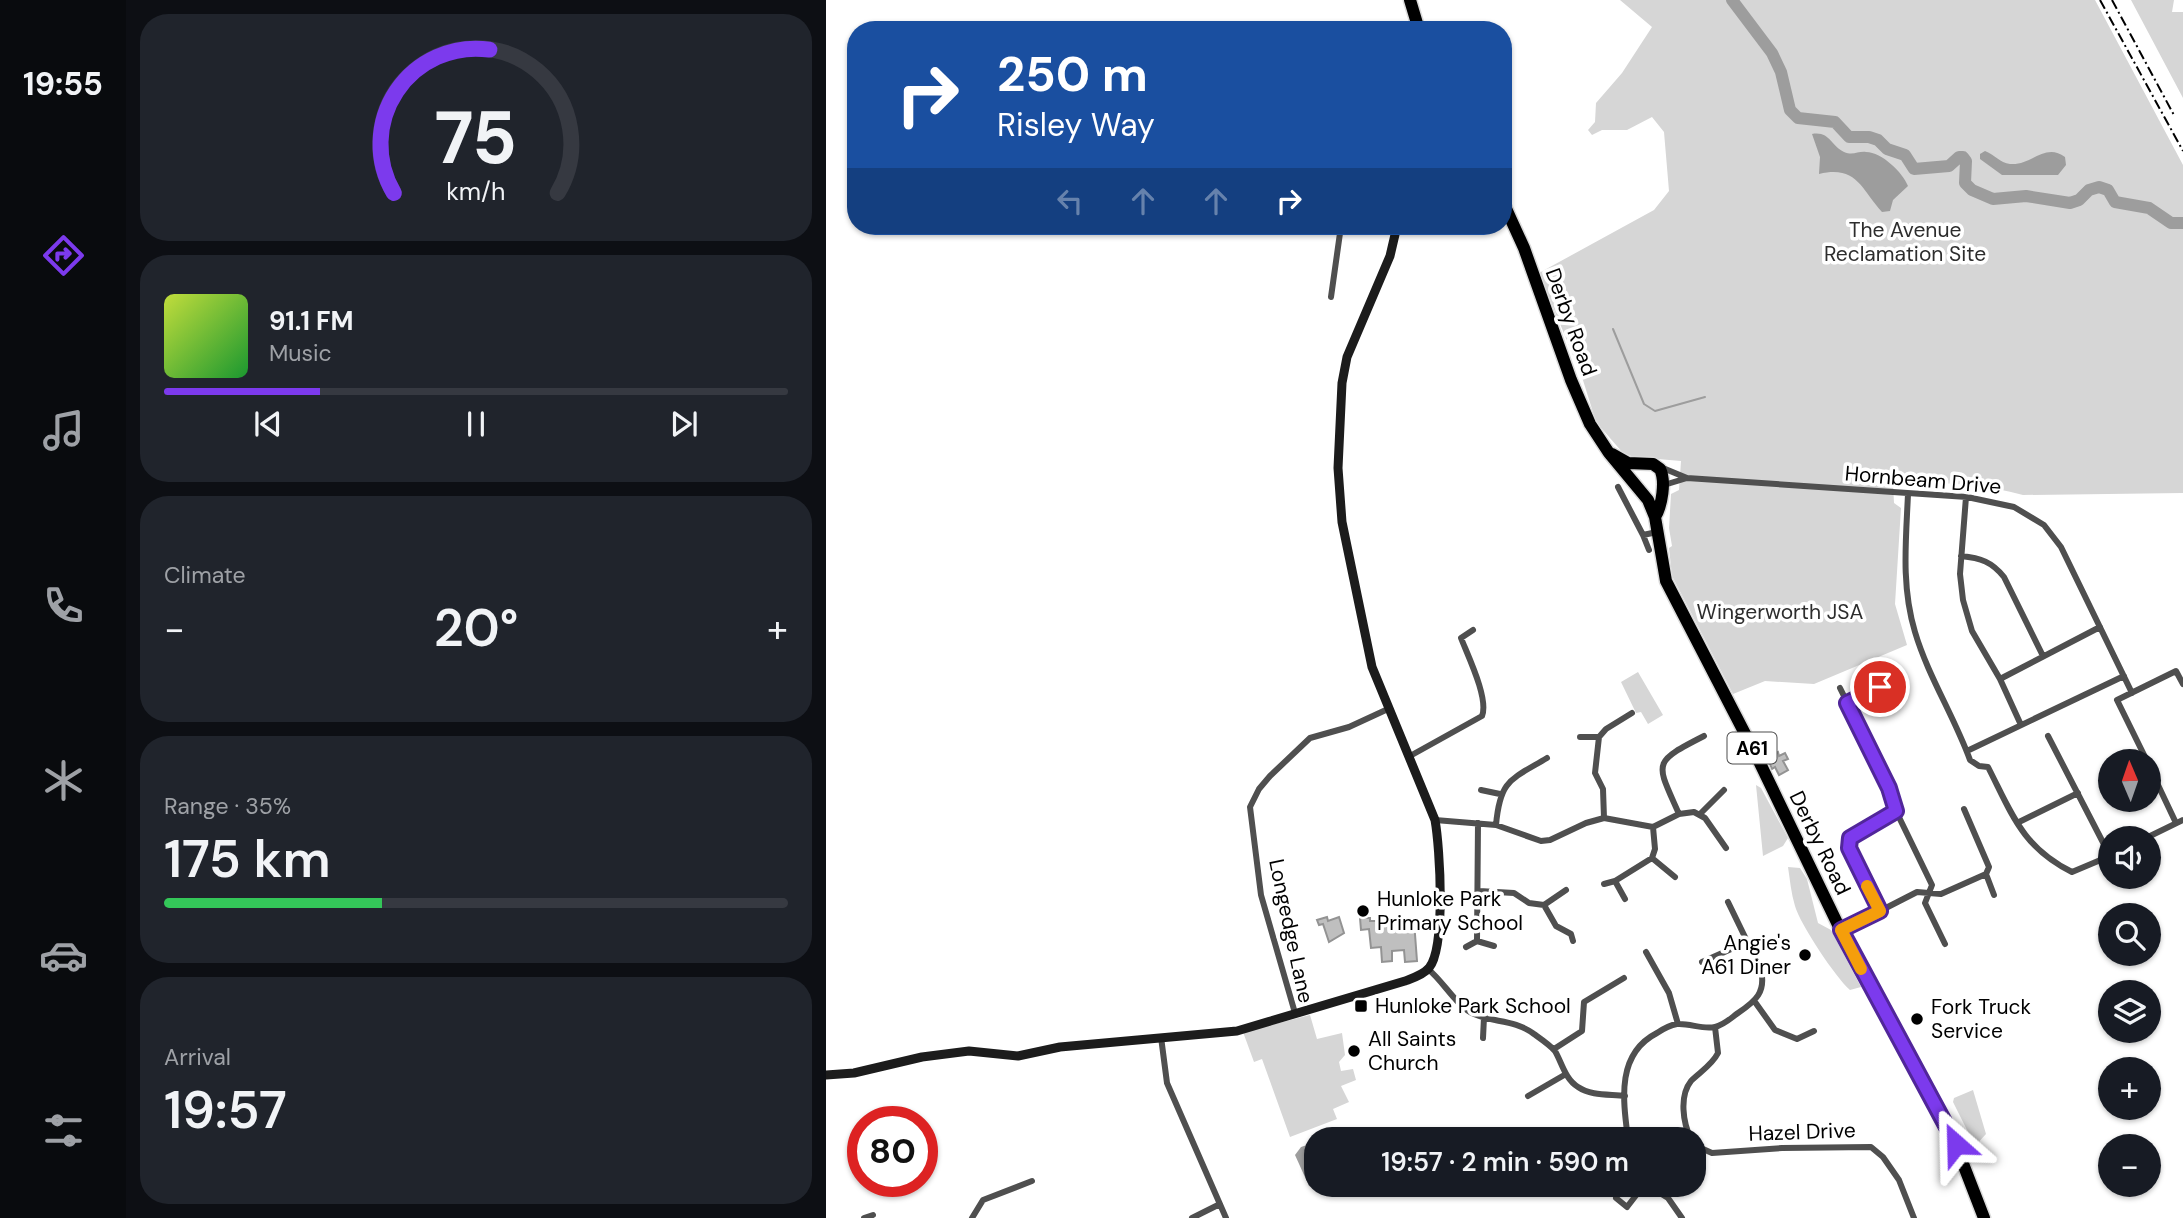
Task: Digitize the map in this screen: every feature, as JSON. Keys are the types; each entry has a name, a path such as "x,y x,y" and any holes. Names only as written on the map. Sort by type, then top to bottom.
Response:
{"highway":[{"path":"1410,0 1416,21"},
{"name":"Derby Road","path":"1512,222 1590,424 1638,489 1655,517 1667,581 1841,930 1950,1129 1981,1217"},
{"path":"1609,453 1628,463 1650,465 1663,473 1662,487 1650,494 1638,489 1634,473 1650,465"},
{"name":"Derby Road","path":"1655,517 1660,510 1662,487"}],"street":[{"path":"1331,297 1340,235"},
{"path":"1295,1013 1405,981 1428,970 1435,957 1438,931 1438,841 1435,820 1372,667 1342,522 1338,468 1342,383 1347,357 1390,256 1395,235"},
{"name":"Hornbeam Drive","path":"1650,465 1687,478 1965,497 2014,507 2044,525 2060,547 2132,692"},
{"name":"Hornbeam Drive","path":"1662,487 1687,478"},
{"path":"1618,487 1649,550"},
{"path":"1908,494 1905,562 1908,602 1923,654 1970,760 1979,766 1988,767 2028,841 2051,862 2072,872 2098,861"},
{"path":"1965,497 1961,556 1963,600 1972,631 2000,679 2021,725"},
{"path":"1643,536 1657,532"},
{"path":"1961,556 1987,561 1996,566 2043,656"},
{"path":"2000,679 2100,627"},
{"path":"1410,756 1482,716 1483,698 1461,638 1473,630"},
{"path":"2141,749 2117,700 2176,671 2183,684"},
{"path":"1967,751 2124,676"},
{"path":"1847,703 1888,684"},
{"path":"1840,688 1932,885 1925,903 1945,944"},
{"name":"Longedge Lane","path":"826,1075 854,1073 969,1051 1018,1056 1060,1047 1237,1031 1295,1013 1261,895 1250,807 1259,789 1270,776 1310,738 1349,727 1388,709"},
{"path":"1604,818 1603,789 1595,772 1599,737 1606,729 1632,713"},
{"path":"1679,814 1662,777 1661,768 1673,752 1704,736"},
{"path":"2049,736 2098,832"},
{"path":"1580,737 1599,737"},
{"path":"1496,825 1500,794 1513,779 1547,758"},
{"path":"2161,788 2180,822 2161,831"},
{"path":"1481,790 1500,794"},
{"path":"1700,814 1724,790"},
{"path":"2017,823 2078,793"},
{"path":"1841,930 1917,892 1941,894 1986,874 1989,867 1964,809"},
{"path":"1880,911 1848,842 1854,833 1896,811"},
{"path":"1435,820 1496,825 1541,841 1550,841 1586,823 1604,818 1653,827 1687,812 1700,814 1726,848"},
{"path":"1477,941 1478,823"},
{"path":"1604,884 1615,881 1653,858 1656,849 1653,827"},
{"path":"1653,858 1675,877"},
{"path":"1986,874 1994,895"},
{"path":"1615,881 1625,899"},
{"path":"1479,891 1514,893 1529,903 1544,905 1566,890"},
{"path":"1627,1127 1625,1096 1628,1067 1636,1048 1654,1034 1678,1024 1715,1027 1755,1002 1763,982 1728,902"},
{"path":"1544,905 1556,926 1571,934 1573,941"},
{"path":"1466,947 1477,941 1494,946"},
{"path":"1702,962 1747,942"},
{"path":"1646,952 1669,993 1678,1024"},
{"path":"1428,970 1447,986 1462,1007 1484,1017 1514,1024 1531,1032 1553,1049 1566,1074 1577,1087 1594,1093 1625,1096"},
{"path":"1553,1049 1582,1031 1584,1002 1624,978"},
{"path":"1755,1002 1781,1034 1797,1039 1814,1031"},
{"path":"1483,1038 1484,1017"},
{"path":"1688,1127 1684,1094 1689,1083 1718,1053 1715,1027"},
{"path":"1161,1037 1167,1083 1226,1218"},
{"path":"1528,1096 1566,1074"},
{"name":"Hazel Drive","path":"1706,1150 1712,1153 1782,1148 1871,1147 1883,1157 1899,1180 1914,1218"},
{"path":"972,1218 983,1200 1032,1181"},
{"path":"1616,1198 1627,1208 1636,1197"},
{"path":"1666,1197 1682,1218"},
{"path":"1192,1218 1220,1204"},
{"path":"864,1218 873,1214"}],"green space":[{"name":"The Avenue Reclamation Site","path":"1620,0 2095,0 2183,165 2183,493 2023,495 1959,484 1893,483 1894,503 1901,508 1895,604 1907,645 1814,684 1765,681 1733,694 1672,576 1669,548 1672,546 1669,528 1671,494 1679,490 1681,461 1634,457 1623,453 1596,422 1582,377 1539,273 1654,210 1669,191 1664,132 1652,117 1627,130 1602,130 1592,135 1588,130 1595,122 1596,103 1622,73 1652,27"},
{"path":"2131,0 2174,0 2172,12 2183,12 2183,98"},
{"path":"1638,672 1663,715 1648,724 1641,712 1636,713 1621,682"},
{"path":"1756,785 1761,788 1788,838 1783,846 1763,856"},
{"path":"1788,867 1800,868 1807,879 1818,923 1831,930 1861,987 1850,990 1811,937 1795,906"},
{"path":"1310,1015 1317,1039 1342,1033 1345,1055 1339,1062 1341,1071 1353,1069 1356,1080 1341,1086 1349,1102 1333,1109 1337,1119 1316,1127 1304,1127 1304,1132 1290,1137 1262,1059 1254,1062 1243,1032"},
{"path":"1973,1090 1986,1134 1975,1146 1953,1102 1954,1098"}],"shaded area":[{"path":"1812,134 1823,135 1847,153 1866,152 1879,155 1897,170 1908,186 1893,200 1890,211 1882,212 1863,187 1850,176 1832,172 1819,174 1820,157"},
{"path":"1985,151 2010,164 2025,162 2044,153 2058,153 2065,157 2066,165 2058,175 2002,175 1980,159 1980,154"},
{"path":"1304,1146 1304,1175 1295,1155"}],"building":[{"path":"1770,752 1772,755 1778,752 1779,756 1785,753 1788,759 1783,761 1788,770 1779,775 1775,767 1772,769 1766,755"},
{"path":"1327,917 1328,921 1339,917 1344,933 1329,942 1323,924 1319,925 1317,920"},
{"name":"Hunloke Park Primary School","path":"1360,918 1370,918 1370,921 1414,921 1417,961 1405,962 1404,950 1392,951 1392,961 1382,962 1381,947 1371,948 1369,929 1361,930"}],"waterway":[{"path":"1732,0 1772,53 1781,72 1790,110 1798,118 1835,122 1849,137 1878,140 1887,149 1905,155 1914,169 1949,166 1959,157 1963,157 1966,161 1965,183 1972,190 1993,199 2026,196 2070,203 2079,200 2089,190 2099,187 2108,190 2115,202 2149,208 2171,223 2183,223"},
{"path":"1613,329 1644,404 1655,411 1705,397"}],"railway":[{"path":"2100,0 2183,151"},
{"path":"2112,0 2175,117"}],"slow traffic":[{"path":"1861,969 1841,930 1880,911 1867,886"}],"place":[{"name":"Hunloke Park Primary School","path":"1363,911"},
{"name":"Angie's A61 Diner","path":"1805,955"},
{"name":"Hunloke Park School","path":"1361,1006"},
{"name":"Fork Truck Service","path":"1917,1019"},
{"name":"All Saints Church","path":"1354,1051"}],"route":[{"path":"1880,687 1847,703 1889,788 1896,811 1854,833 1848,842 1880,911 1841,930 1936,1102 1956,1144"}],"park label":[{"name":"Wingerworth JSA","path":"1780,612"}]}
